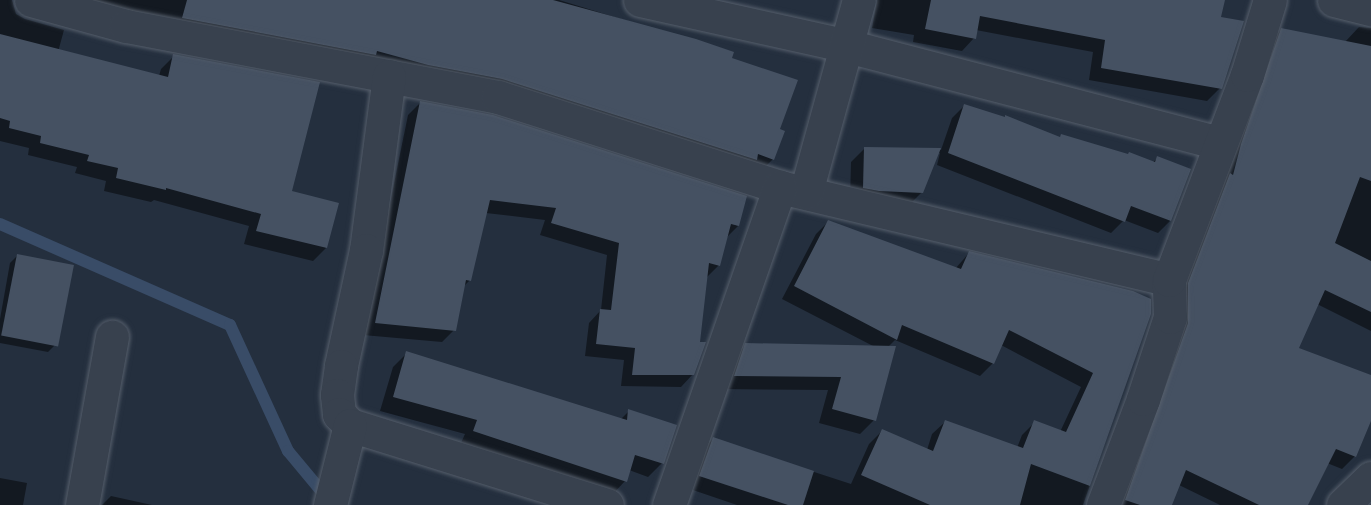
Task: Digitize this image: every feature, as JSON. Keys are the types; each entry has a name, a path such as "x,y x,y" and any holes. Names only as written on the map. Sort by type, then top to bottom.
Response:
{"street":[{"path":"31,0 126,26 498,97 793,190 1169,280"},
{"path":"640,0 847,46 1220,143"},
{"path":"669,505 793,190 847,46 859,0"},
{"path":"1103,505 1143,399 1170,317 1169,280 1247,75 1270,0"},
{"path":"1334,0 1371,9"},
{"path":"389,76 366,250 337,395 339,414 350,425 607,505"},
{"path":"82,505 112,337"},
{"path":"333,495 350,425"},
{"path":"1343,505 1371,478"}],"building":[{"path":"187,0 553,0 696,39 734,52 732,58 798,80 780,129 785,131 774,160 758,154 757,160 502,79 428,65 377,51 376,55 182,18"},
{"path":"931,0 1225,0 1221,17 1244,21 1222,89 1101,68 1105,40 980,16 976,39 925,29"},
{"path":"1281,28 1371,46 1371,181 1360,177 1335,243 1371,261 1371,312 1325,290 1299,348 1371,375 1371,421 1356,457 1336,449 1308,505 1259,505 1186,470 1172,505 1140,505 1125,500 1188,323 1188,283 1230,173 1233,175 1241,144"},
{"path":"0,34 168,77 173,54 320,82 292,191 339,203 327,248 256,231 261,214 166,188 166,190 116,178 118,168 87,161 89,155 40,143 41,136 9,128 10,121 0,118"},
{"path":"420,101 493,115 747,196 739,226 731,224 720,266 709,263 700,342 706,342 694,375 632,375 635,348 596,344 600,309 611,310 619,243 551,223 556,208 490,200 471,281 466,280 456,331 375,323"},
{"path":"964,104 1005,117 1005,115 1060,137 1061,134 1128,154 1129,152 1155,162 1157,156 1191,169 1171,221 1131,206 1125,222 948,153"},
{"path":"864,147 941,148 923,193 863,188"},
{"path":"828,220 961,269 969,251 1133,291 1151,299 1151,314 1090,486 1031,464 1020,505 930,505 861,475 882,429 933,451 945,420 1023,448 1034,420 1066,432 1093,373 1009,330 994,364 902,325 897,340 794,286"},
{"path":"17,254 74,265 58,347 1,335"},
{"path":"745,343 896,346 876,421 832,409 841,377 734,376"},
{"path":"406,351 627,420 628,409 677,425 664,464 635,455 627,482 473,431 477,420 393,397"},
{"path":"713,437 814,471 803,505 788,505 699,476"}],"waterway":[{"path":"0,224 230,325 288,451 328,499"}]}
